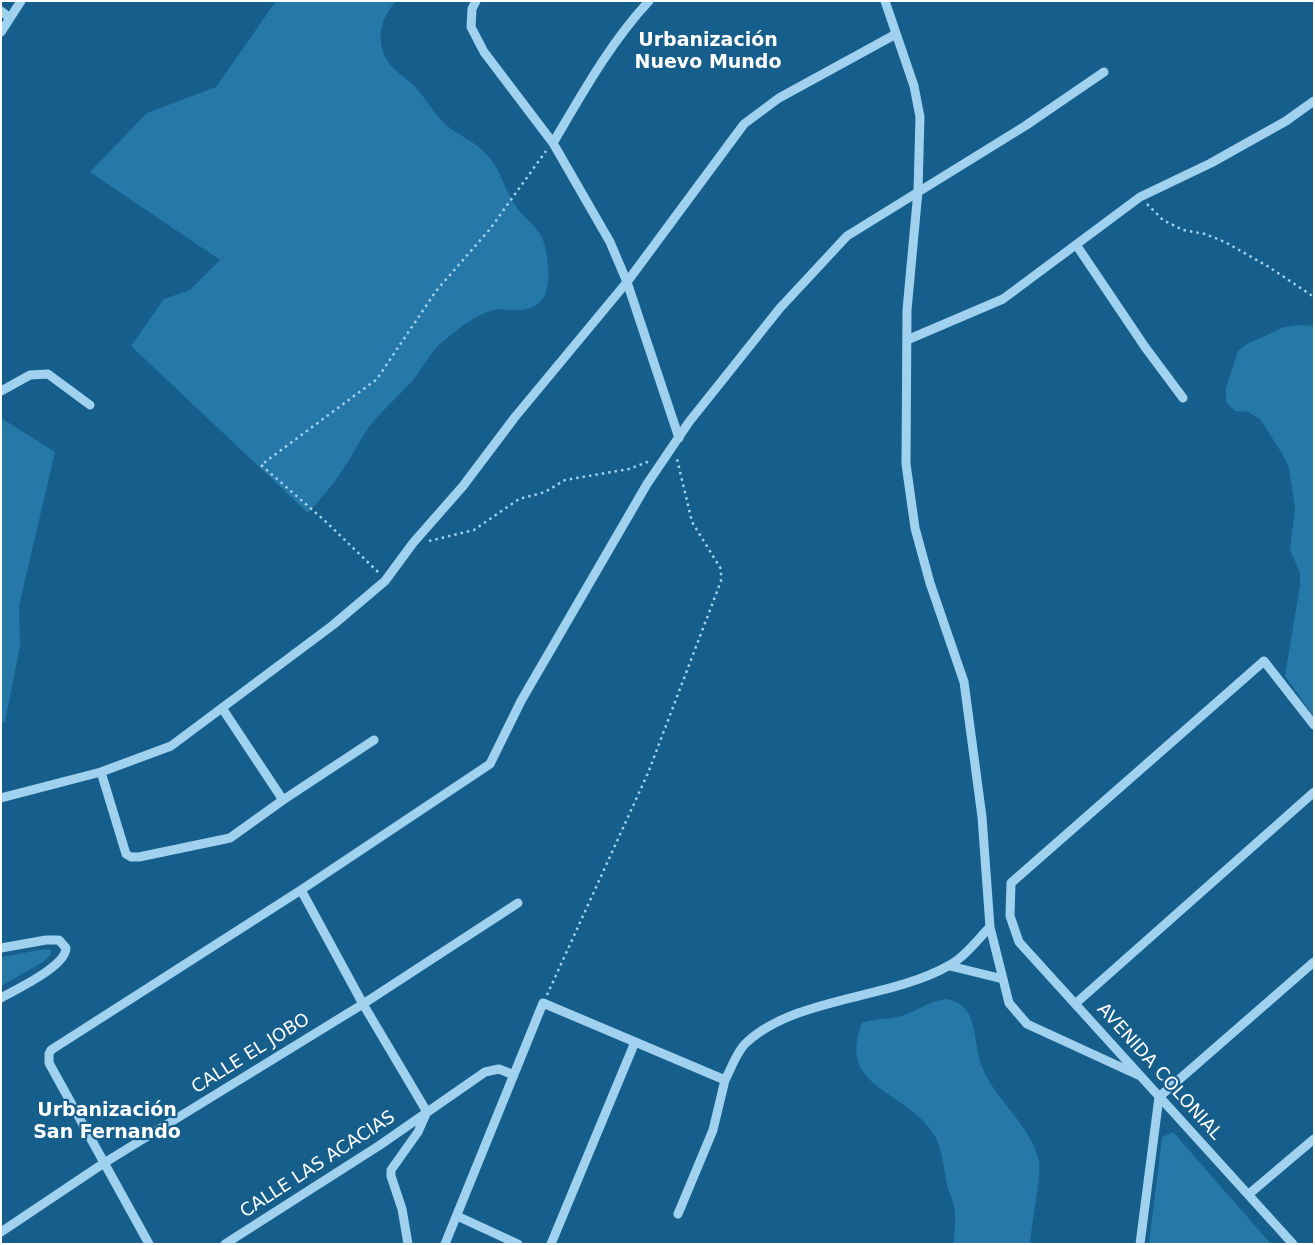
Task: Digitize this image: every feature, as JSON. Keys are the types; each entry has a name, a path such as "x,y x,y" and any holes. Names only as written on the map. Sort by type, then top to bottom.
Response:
{"street":[{"path":"1,32 21,1"},
{"path":"476,1 472,9 471,27 484,52 553,143 610,242 627,282 677,441"},
{"path":"553,143 610,49 629,22 649,1"},
{"path":"885,1 914,86 920,117 918,191 907,310 906,464 920,546 930,583 964,682 982,817 990,927 1009,1003 1027,1024 1138,1074"},
{"path":"1,11 10,18"},
{"path":"1,798 101,772 171,746 333,625 385,581 413,543 463,486 515,416 627,282 744,124 779,98 896,34"},
{"path":"149,1244 49,1063 49,1054 54,1047 301,890 490,764 526,693 647,484 677,441 780,308 847,236 1025,126 1104,72"},
{"path":"907,340 1003,299 1077,246 1140,197 1219,159 1286,121 1314,101"},
{"path":"1077,246 1145,347 1184,398"},
{"path":"1,391 30,375 48,374 90,405"},
{"name":"AVENIDA COLONIAL","path":"1293,1244 1019,942 1010,916 1011,883 1264,662 1314,725"},
{"path":"222,708 283,800"},
{"path":"101,772 124,849 131,857 230,838 283,800 374,740"},
{"path":"1075,1004 1314,792"},
{"path":"301,890 363,1004 427,1112 418,1132 391,1170 391,1176 402,1209 408,1244"},
{"name":"CALLE EL JOBO","path":"1,1232 104,1163 363,1004 518,903"},
{"path":"678,1214 712,1130 725,1080 744,1044 766,1028 814,1008 913,982 950,966 990,927"},
{"path":"1,948 46,940 59,940 66,948 66,954 58,963 1,998"},
{"path":"1140,1244 1159,1097 1314,962"},
{"path":"950,966 1003,978"},
{"path":"445,1244 543,1003 725,1080"},
{"path":"551,1244 635,1042"},
{"name":"CALLE LAS ACACIAS","path":"225,1244 485,1072 499,1069 514,1075"},
{"path":"1249,1194 1314,1139"},
{"path":"457,1216 518,1244"}],"path":[{"path":"385,581 366,559 261,465 377,379 436,291 490,229 553,143"},
{"path":"1140,197 1162,220 1184,230 1205,234 1225,242 1269,267 1314,297"},
{"path":"543,1003 648,773 721,581 721,569 692,522 677,441"},
{"path":"413,543 443,539 457,533 474,530 519,499 545,492 565,480 629,469 657,458"}],"shaded area":[{"path":"276,1 396,1 387,14 381,29 381,44 387,60 411,83 445,124 478,146 489,157 498,170 515,205 538,231 544,243 548,270 547,288 544,297 539,303 531,308 521,310 497,309 488,312 469,322 441,343 413,380 369,427 328,490 308,513 131,346 164,299 190,290 220,260 90,172 147,113 216,87"},
{"path":"1314,326 1314,717 1285,676 1300,586 1300,573 1290,550 1295,508 1289,468 1260,419 1248,412 1235,411 1226,402 1226,388 1238,351 1247,344 1284,327"},
{"path":"1,418 55,452 19,606 20,646 5,722 1,722"},
{"path":"45,949 51,950 51,954 43,962 1,986 1,957"},
{"path":"946,999 957,1002 965,1008 970,1016 982,1067 988,1079 1021,1124 1035,1148 1040,1167 1030,1244 953,1244 954,1206 940,1148 935,1136 918,1116 876,1085 865,1074 858,1061 857,1044 862,1023 904,1015 933,1002"},
{"path":"1173,1132 1271,1244 1149,1244 1162,1137"}],"district":[{"name":"Urbanización Nuevo Mundo","path":"708,52"},
{"name":"Urbanización San Fernando","path":"107,1122"}]}
